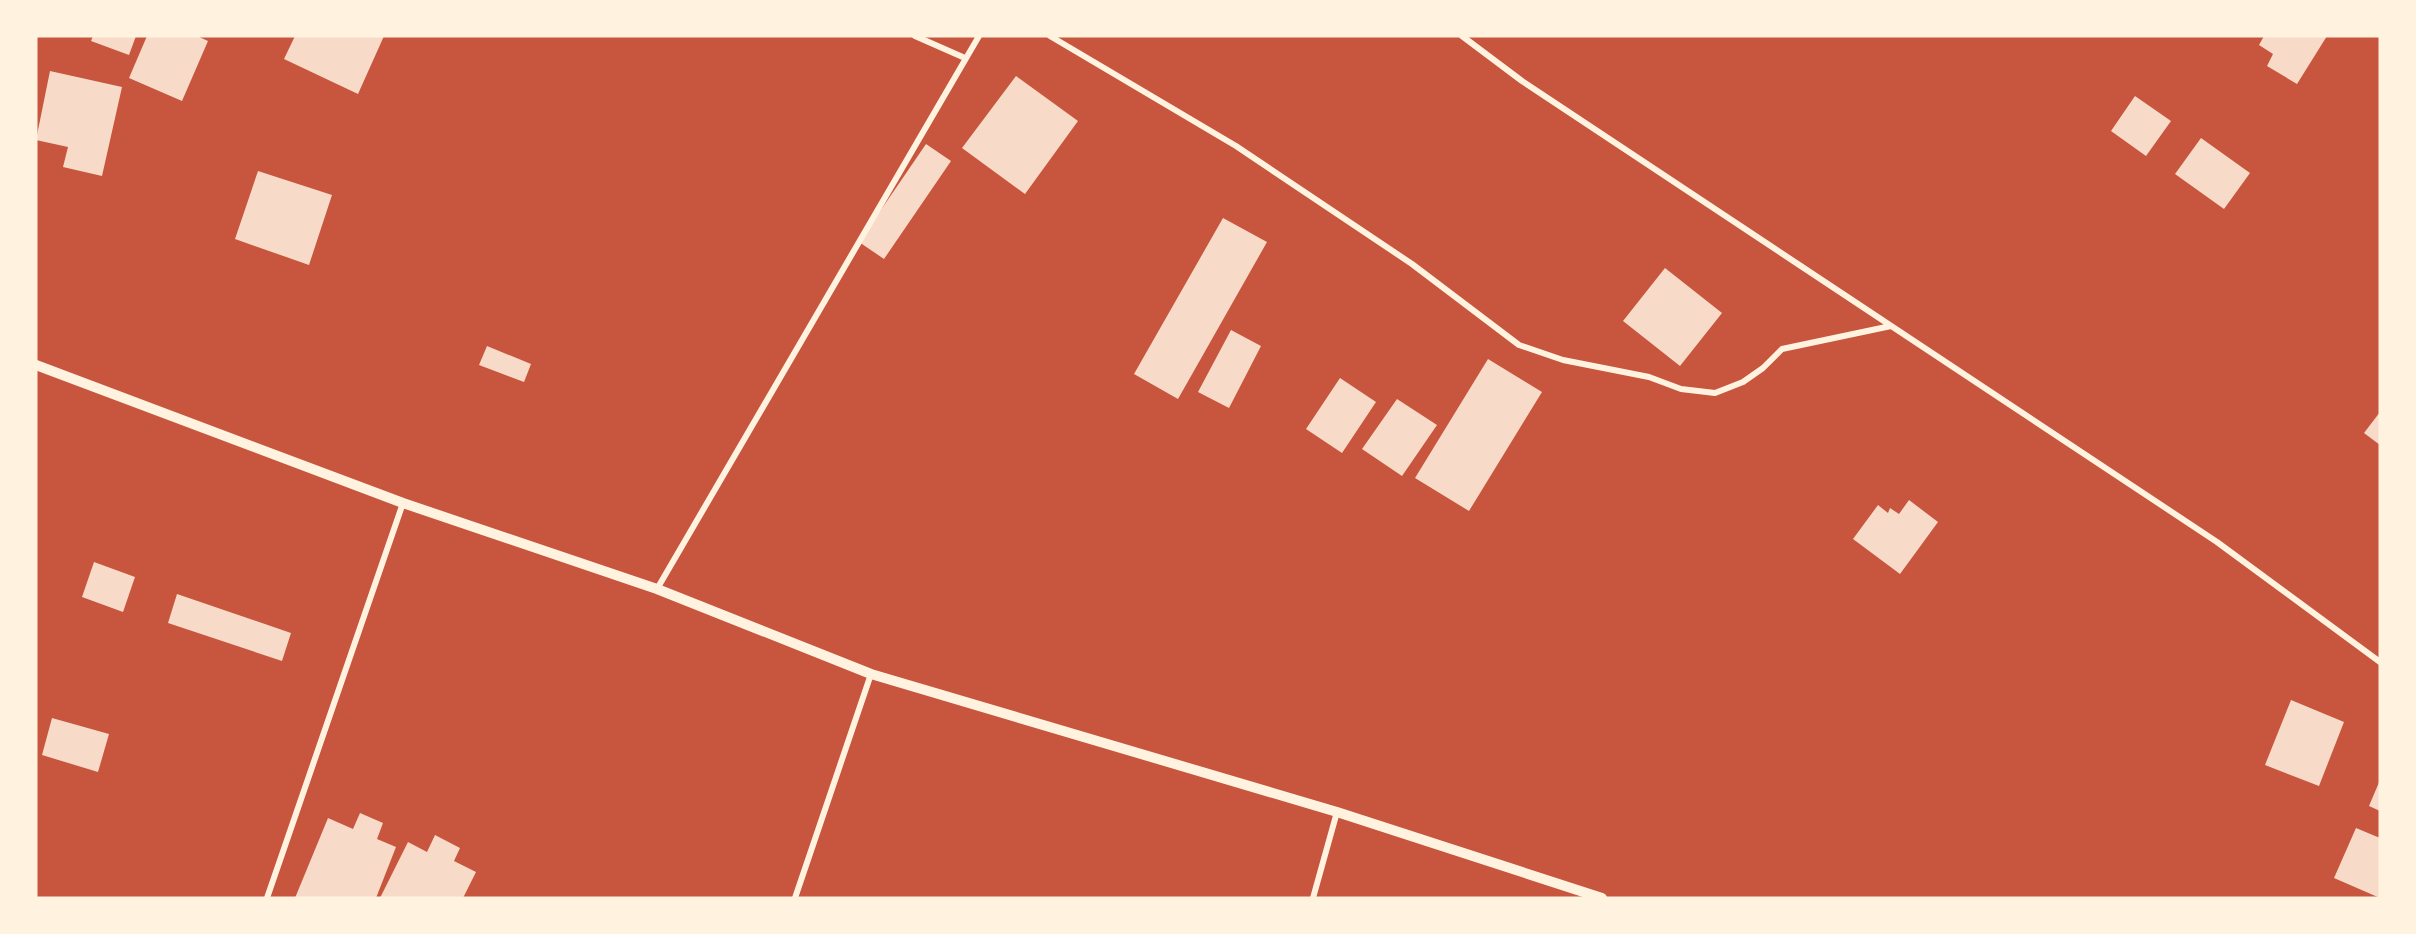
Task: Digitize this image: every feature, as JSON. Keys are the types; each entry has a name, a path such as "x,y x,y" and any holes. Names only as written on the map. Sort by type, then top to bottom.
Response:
{"street":[{"path":"915,36 965,58"},
{"path":"657,589 979,36"},
{"path":"1050,36 1236,146 1412,264 1520,345 1563,360 1649,377 1681,390 1715,393 1763,368 1782,349 1891,326"},
{"path":"1462,36 1522,81 2217,542 2380,662"},
{"path":"36,365 403,502 657,589 872,674 1336,812 1602,898"},
{"path":"267,898 403,502"},
{"path":"795,898 872,674"},
{"path":"1313,898 1336,812"}],"building":[{"path":"93,36 136,36 129,55 91,41"},
{"path":"147,36 197,36 208,41 182,101 129,78"},
{"path":"295,36 384,36 358,94 284,59"},
{"path":"2264,36 2327,36 2297,84 2267,66 2273,54 2259,45"},
{"path":"50,71 122,87 102,176 63,167 68,147 36,140"},
{"path":"1016,76 1078,121 1025,194 962,148"},
{"path":"2135,96 2171,121 2146,156 2111,131"},
{"path":"2201,138 2250,173 2224,209 2175,174"},
{"path":"926,144 951,161 884,259 859,242"},
{"path":"258,171 332,195 309,265 235,239"},
{"path":"1223,218 1267,242 1178,399 1134,374"},
{"path":"1665,268 1722,313 1680,366 1623,321"},
{"path":"1231,330 1261,346 1229,408 1198,392"},
{"path":"487,346 531,364 524,382 479,365"},
{"path":"1488,359 1542,392 1469,511 1415,478"},
{"path":"1340,378 1376,402 1342,453 1306,429"},
{"path":"1397,399 1437,425 1402,476 1362,449"},
{"path":"2380,412 2380,445 2364,433"},
{"path":"1909,500 1938,522 1900,574 1853,539 1878,505 1888,513 1890,508 1899,514"},
{"path":"94,562 135,577 123,612 82,597"},
{"path":"177,594 291,633 282,661 168,623"},
{"path":"2291,700 2344,722 2319,786 2265,765"},
{"path":"52,718 109,734 98,772 42,755"},
{"path":"2380,780 2380,811 2369,806"},
{"path":"360,813 383,823 377,839 396,847 376,898 295,898 328,818 353,829"},
{"path":"2356,828 2380,838 2380,898 2334,878"},
{"path":"435,835 460,848 454,861 476,872 463,898 380,898 408,842 427,852"}]}
